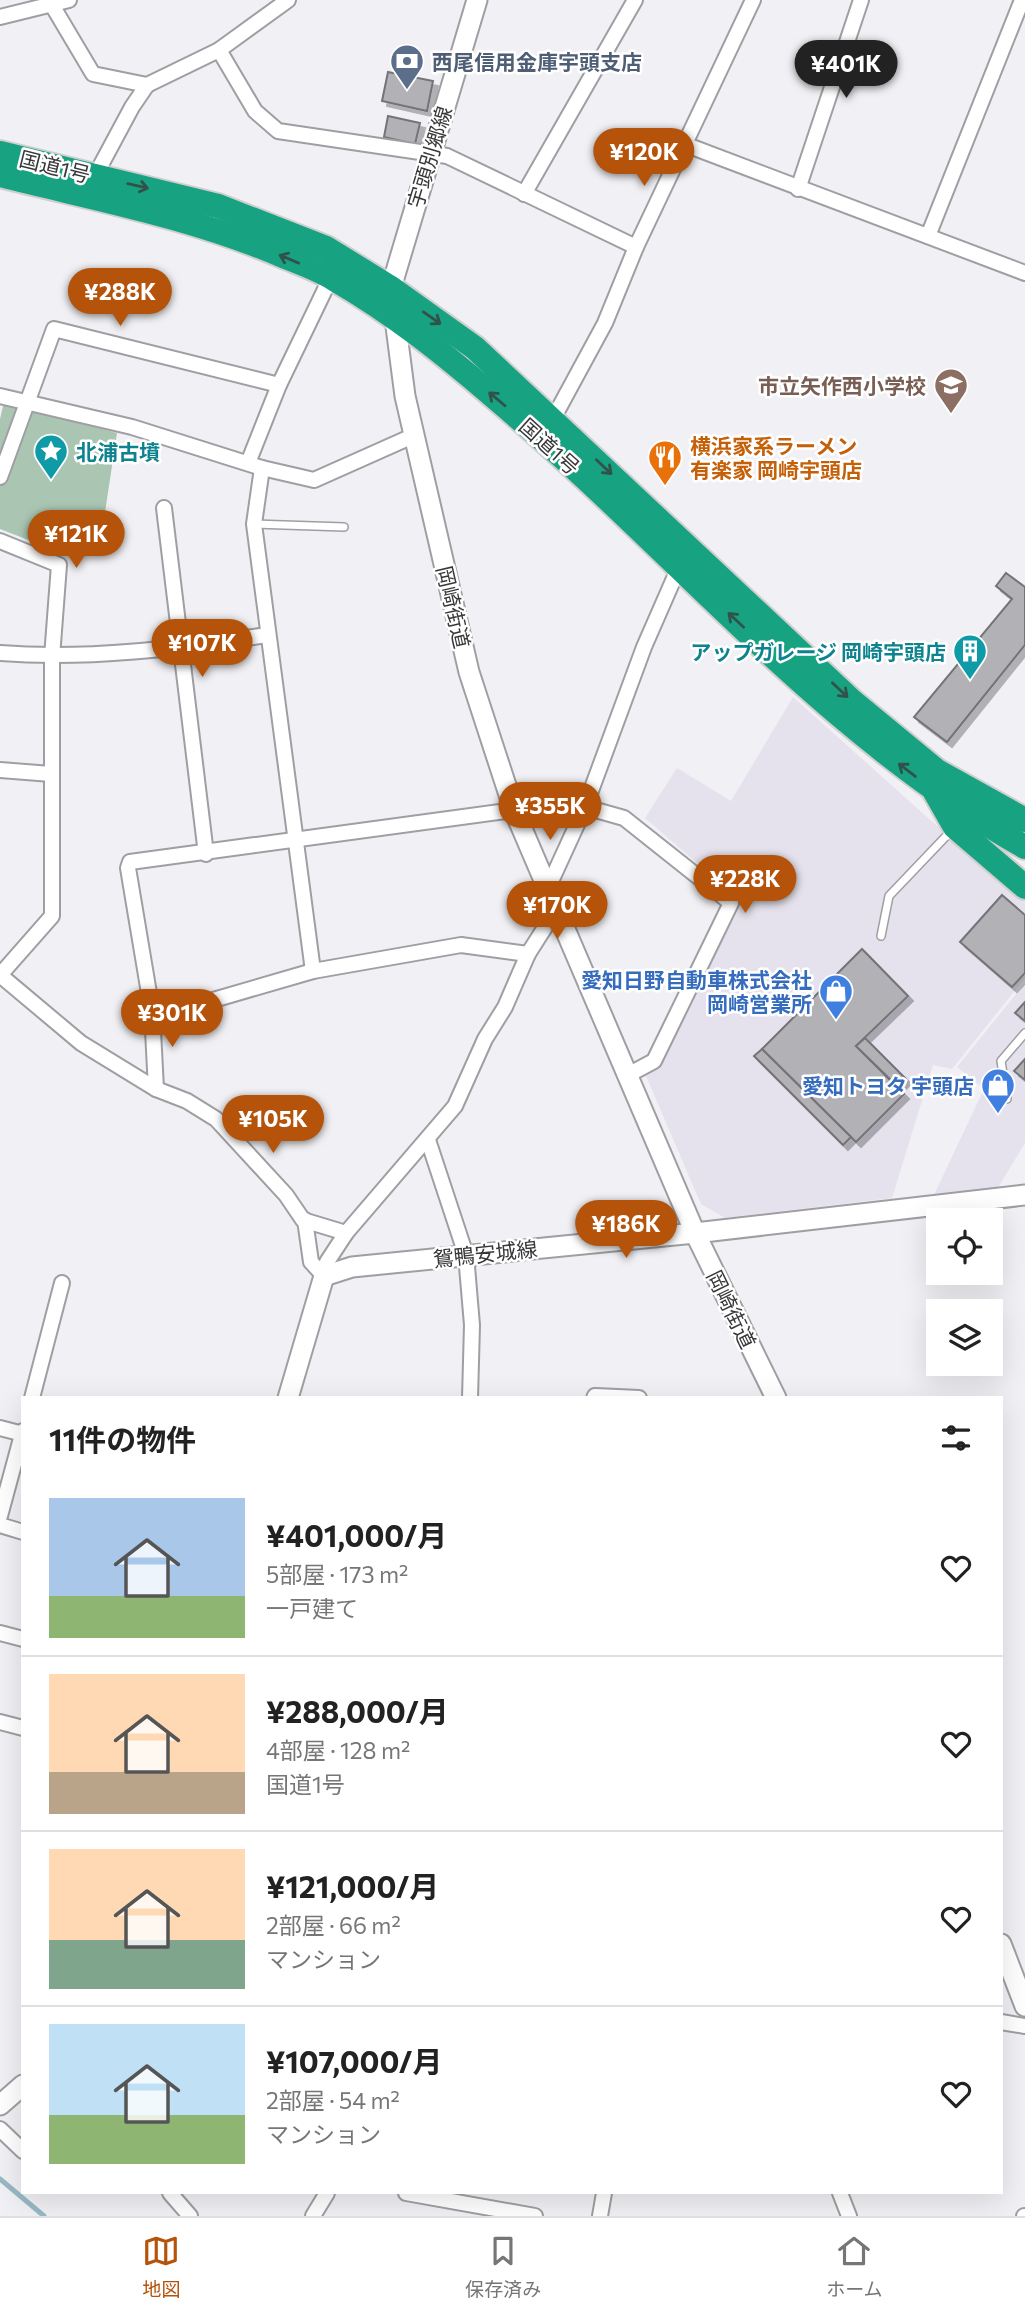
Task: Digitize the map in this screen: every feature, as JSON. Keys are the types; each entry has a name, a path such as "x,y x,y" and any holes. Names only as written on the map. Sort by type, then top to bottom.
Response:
{"highway":[{"name":"国道1号","path":"0,153 218,206 326,248 391,288 475,348 852,701 937,771 1025,820"},
{"name":"国道1号","path":"0,175 226,232 331,277 394,315 543,438 859,732 934,790 1025,848"},
{"path":"934,790 954,827 1025,887"}],"street":[{"path":"0,17 69,0"},
{"path":"95,176 132,107 148,85 219,50 288,0"},
{"name":"宇頭別郷線","path":"394,315 391,288 477,0"},
{"path":"524,194 635,0"},
{"path":"553,419 605,323 636,247 753,0"},
{"path":"798,189 861,0"},
{"path":"928,236 1022,0"},
{"path":"51,5 93,74 148,85"},
{"path":"219,50 255,111 278,131 429,156 447,156 636,247"},
{"path":"684,144 1025,272"},
{"path":"248,463 279,385 331,277"},
{"name":"岡崎街道","path":"394,315 405,396 470,672 514,810 695,1233 775,1396"},
{"path":"0,477 54,329 279,385"},
{"path":"0,396 132,427 262,468 314,480 415,435"},
{"path":"262,468 254,524 313,971"},
{"path":"164,508 206,854"},
{"path":"0,541 59,565 52,657 52,916 0,975 81,1043 156,1089 187,1101 216,1119 305,1220 346,1233"},
{"path":"547,890 584,807 643,647 679,567"},
{"path":"0,653 52,657 181,648 267,635"},
{"path":"0,770 51,774"},
{"path":"584,807 624,818 731,903 654,1061 626,1076"},
{"path":"156,1089 152,1011 128,868 130,862 206,854 514,810"},
{"path":"289,1396 327,1262 346,1233 455,1106 485,1039 505,1007 528,954 556,910"},
{"path":"152,1011 203,1003 313,971 461,945 528,954"},
{"path":"428,1140 466,1255 472,1325 470,1396"},
{"name":"鴛鴨安城線","path":"324,1276 352,1267 695,1233 1025,1195"},
{"path":"305,1220 311,1262 324,1276"},
{"path":"33,1396 62,1283"},
{"path":"0,1428 21,1433"},
{"path":"0,1516 21,1437"},
{"path":"0,1525 21,1531"},
{"path":"0,1633 21,1638"},
{"path":"0,1722 21,1727"},
{"path":"1003,1949 1025,2006"},
{"path":"1003,2022 1025,2026"},
{"path":"0,2105 21,2087"},
{"path":"0,2129 21,2149"},
{"path":"171,2194 190,2216"},
{"path":"313,2216 326,2194"},
{"path":"414,2194 490,2205 535,2216"},
{"path":"600,2216 604,2194"},
{"path":"840,2194 849,2216"}],"lane":[{"path":"254,524 344,527"},
{"path":"881,936 890,896 954,827"},
{"path":"1007,1099 1001,1061 1025,1033"}],"shaded area":[{"name":"愛知日野自動車株式会社 岡崎営業所","path":"793,697 928,818 1025,898 1025,978 952,1069 933,1065 892,1198 725,1218 701,1204 646,1076 659,1067 742,902 645,818 677,768 731,801"},
{"name":"愛知トヨタ 宇頭店","path":"1025,983 1025,1143 996,1191 933,1197 984,1089 957,1067"}],"green space":[{"path":"4,402 117,433 99,552 62,553 0,529 0,419"}],"building":[{"name":"西尾信用金庫宇頭支店","path":"388,72 433,81 427,111 382,101"},
{"path":"388,116 420,123 415,144 384,137"},
{"name":"アップガレージ 岡崎宇頭店","path":"1006,573 1025,587 1025,645 947,742 914,717 1012,599 996,586"},
{"path":"1002,895 1025,915 1025,973 1012,987 960,942"},
{"path":"862,949 908,996 856,1046 904,1094 856,1142 762,1049"},
{"path":"1025,1002 1025,1021 1015,1013"},
{"path":"865,1038 906,1079 898,1087 856,1046"},
{"path":"762,1049 851,1137 843,1145 754,1056"},
{"path":"1025,1059 1025,1080 1014,1071"}],"waterway":[{"path":"0,2179 44,2216"}],"place":[{"name":"西尾信用金庫宇頭支店","path":"407,91"},
{"name":"市立矢作西小学校","path":"951,415"},
{"name":"北浦古墳","path":"51,481"},
{"name":"横浜家系ラーメン 有楽家 岡崎宇頭店","path":"665,487"},
{"name":"アップガレージ 岡崎宇頭店","path":"970,681"},
{"name":"愛知日野自動車株式会社 岡崎営業所","path":"836,1021"},
{"name":"愛知トヨタ 宇頭店","path":"998,1115"}]}
